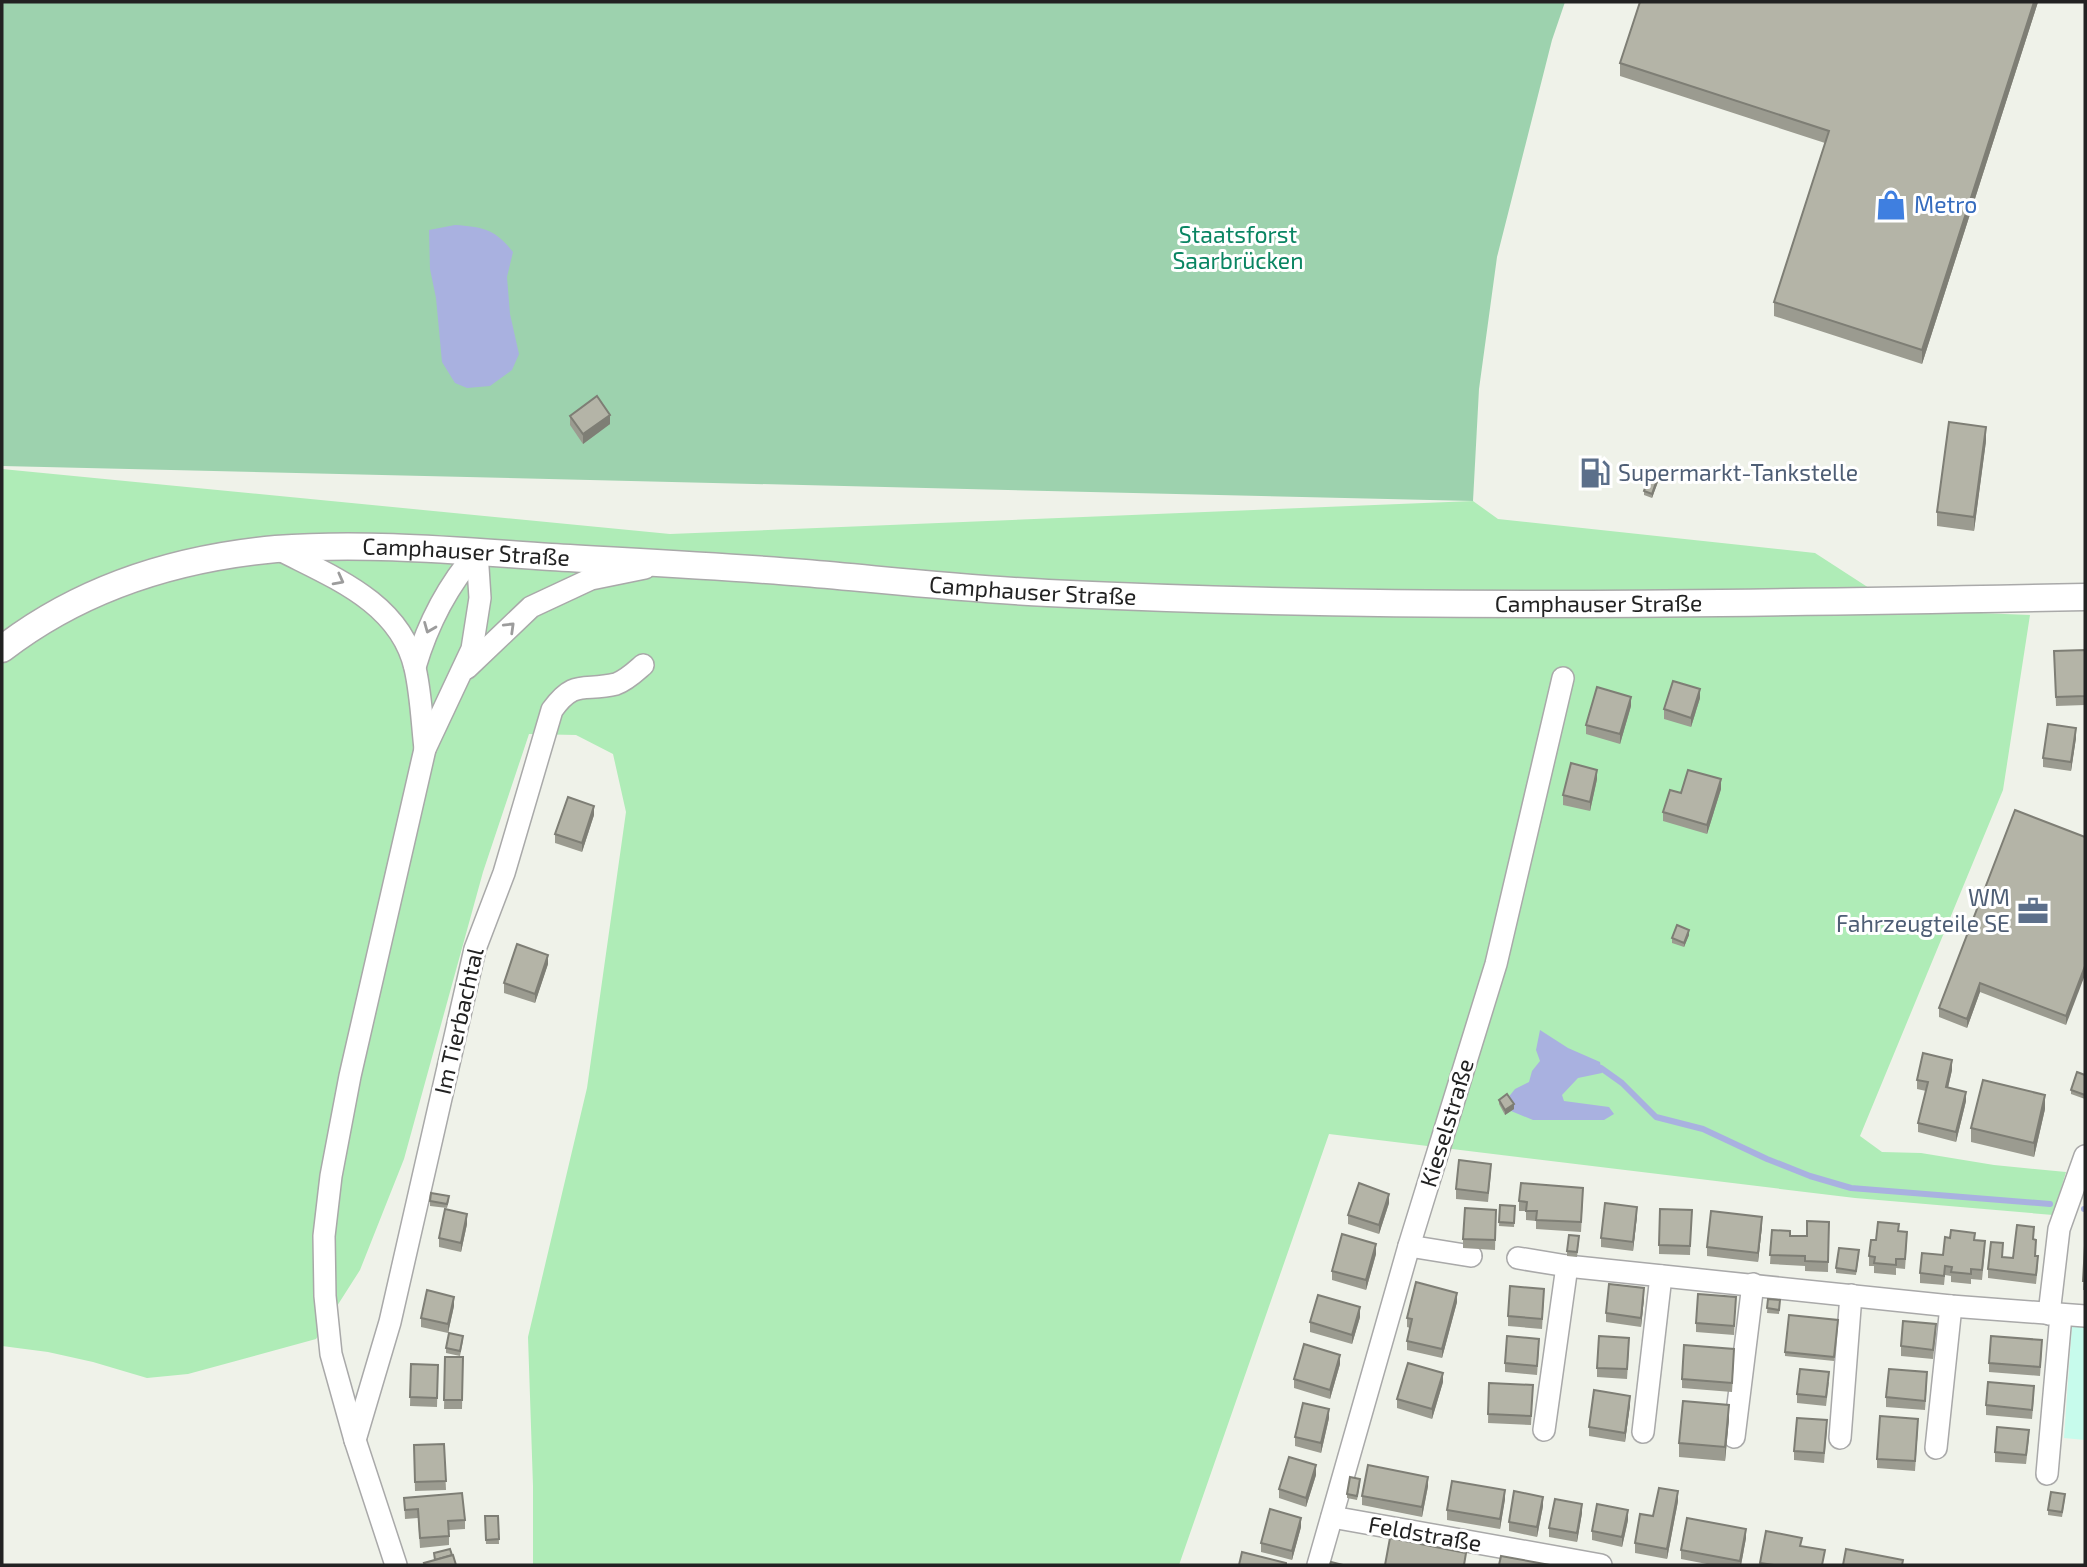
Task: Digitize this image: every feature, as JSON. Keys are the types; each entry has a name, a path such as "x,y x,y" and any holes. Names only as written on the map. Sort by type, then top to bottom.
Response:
{"street":[{"name":"Camphauser Straße","path":"2,649 52,614 123,582 205,559 278,549 389,545 1046,593 1409,602 1842,602 2085,597"},
{"path":"278,549 347,584 376,604 392,622 415,667 425,749"},
{"path":"415,667 434,614 456,576 477,552"},
{"path":"396,1565 355,1440 331,1354 325,1296 324,1236 331,1176 350,1076 425,749 472,649 480,598 477,552"},
{"path":"461,675 531,607 591,579 662,564"},
{"name":"Im Tierbachtal","path":"355,1440 390,1322 475,949 504,873 543,748 552,709 562,696 574,688 616,684 643,665"},
{"name":"Kieselstraße","path":"1318,1565 1409,1246 1496,964 1563,677"},
{"path":"2047,1474 2059,1229 2085,1156"},
{"path":"1409,1246 1471,1256"},
{"path":"1518,1258 1661,1276 2085,1317"},
{"path":"1544,1430 1567,1266"},
{"path":"1643,1432 1661,1276"},
{"path":"1734,1437 1753,1284"},
{"path":"1840,1438 1851,1295"},
{"path":"1936,1448 1951,1306"},
{"name":"Feldstraße","path":"1332,1517 1601,1565"}],"green space":[{"name":"Staatsforst Saarbrücken","path":"2,2 1565,2 1552,40 1497,257 1479,389 1473,501 2,466"},
{"path":"2,469 670,534 1473,501 1498,519 1815,553 1903,610 2030,615 2003,790 1860,1136 1882,1152 1921,1153 1994,1165 2066,1172 2053,1215 1855,1198 1329,1134 1179,1565 533,1565 528,1337 587,1088 626,812 613,754 576,735 529,734 483,872 404,1159 360,1270 316,1339 188,1374 147,1378 48,1352 2,1346"}],"shaded area":[{"path":"455,225 488,231 500,238 513,252 507,277 510,314 519,354 512,370 490,386 467,388 455,383 442,362 436,298 430,269 429,230"},
{"path":"1540,1030 1568,1048 1600,1062 1602,1073 1578,1078 1562,1095 1564,1101 1609,1107 1614,1114 1604,1120 1533,1120 1511,1111 1514,1108 1507,1099 1515,1089 1529,1082 1532,1071 1540,1061 1536,1050"},
{"path":"2072,1325 2085,1326 2085,1440 2064,1438"}],"building":[{"name":"Metro","path":"1640,2 2034,2 1922,350 1774,302 1829,131 1620,63"},
{"path":"597,396 610,415 583,434 570,416"},
{"path":"1949,422 1986,427 1974,517 1937,512"},
{"path":"1651,471 1659,474 1652,494 1644,491"},
{"path":"2085,650 2085,696 2056,697 2054,651"},
{"path":"1673,681 1700,689 1691,718 1664,709"},
{"path":"1597,687 1631,697 1620,734 1586,725"},
{"path":"2048,724 2076,728 2071,762 2043,758"},
{"path":"1571,763 1597,770 1590,802 1563,795"},
{"path":"1688,770 1721,779 1707,825 1663,812 1670,790 1681,793"},
{"path":"568,797 594,806 582,843 555,834"},
{"name":"WM Fahrzeugteile SE","path":"2015,810 2085,837 2085,966 2066,1016 1980,983 1967,1019 1939,1008"},
{"path":"1677,925 1689,930 1684,943 1672,938"},
{"path":"517,944 548,955 535,994 504,983"},
{"path":"1923,1053 1952,1060 1946,1087 1966,1092 1956,1132 1918,1123 1928,1082 1917,1080"},
{"path":"2077,1072 2085,1075 2085,1095 2071,1090"},
{"path":"1983,1080 2045,1095 2034,1143 1971,1128"},
{"path":"1507,1094 1514,1104 1505,1110 1499,1100"},
{"path":"1459,1160 1491,1164 1488,1193 1456,1189"},
{"path":"1359,1183 1389,1194 1379,1225 1348,1215"},
{"path":"1521,1183 1583,1188 1581,1222 1536,1220 1537,1211 1526,1211 1527,1202 1519,1201"},
{"path":"431,1193 449,1196 447,1204 430,1201"},
{"path":"1605,1203 1637,1207 1633,1242 1601,1238"},
{"path":"1500,1205 1515,1206 1514,1223 1499,1222"},
{"path":"1465,1208 1496,1210 1495,1240 1463,1239"},
{"path":"445,1209 467,1214 461,1243 439,1238"},
{"path":"1660,1209 1692,1210 1690,1246 1659,1245"},
{"path":"1711,1211 1762,1217 1758,1253 1707,1247"},
{"path":"1807,1221 1829,1222 1828,1262 1805,1261 1805,1256 1770,1255 1772,1230 1790,1231 1790,1236 1807,1236"},
{"path":"1878,1222 1899,1224 1898,1231 1907,1232 1905,1259 1896,1259 1896,1265 1874,1263 1875,1257 1869,1256 1871,1240 1876,1240"},
{"path":"2017,1225 2034,1227 2035,1256 2038,1256 2036,1275 1988,1269 1991,1242 2003,1243 2002,1257 2013,1258"},
{"path":"1951,1230 1975,1233 1974,1240 1985,1241 1982,1270 1971,1269 1971,1274 1951,1272 1952,1267 1945,1266 1944,1276 1920,1273 1922,1253 1943,1255 1945,1237 1950,1238"},
{"path":"1342,1234 1376,1244 1366,1280 1332,1271"},
{"path":"1569,1235 1579,1236 1577,1252 1567,1251"},
{"path":"2085,1246 2085,1281 2083,1281"},
{"path":"1839,1248 1859,1250 1856,1271 1836,1268"},
{"path":"1416,1282 1457,1293 1442,1349 1407,1341 1412,1319 1407,1318"},
{"path":"1609,1284 1644,1288 1641,1318 1606,1313"},
{"path":"1510,1286 1544,1289 1542,1319 1508,1316"},
{"path":"427,1290 454,1297 448,1324 421,1318"},
{"path":"1698,1294 1736,1297 1734,1326 1696,1323"},
{"path":"1318,1295 1360,1307 1352,1335 1310,1322"},
{"path":"1768,1299 1780,1300 1779,1310 1767,1308"},
{"path":"1789,1315 1838,1320 1834,1357 1785,1352"},
{"path":"1903,1321 1936,1324 1933,1350 1901,1346"},
{"path":"449,1333 463,1336 460,1351 446,1348"},
{"path":"1507,1336 1539,1339 1537,1366 1505,1363"},
{"path":"1599,1336 1629,1338 1627,1369 1597,1368"},
{"path":"1991,1336 2042,1340 2040,1367 1989,1363"},
{"path":"1304,1344 1340,1355 1330,1390 1294,1379"},
{"path":"1684,1345 1734,1349 1732,1383 1682,1379"},
{"path":"445,1357 463,1357 462,1400 444,1400"},
{"path":"1408,1363 1443,1373 1432,1409 1397,1399"},
{"path":"411,1364 438,1365 437,1398 410,1397"},
{"path":"1800,1369 1829,1372 1826,1397 1797,1394"},
{"path":"1889,1369 1927,1372 1925,1401 1886,1397"},
{"path":"1988,1382 2034,1386 2032,1410 1986,1405"},
{"path":"1489,1383 1533,1385 1531,1416 1488,1414"},
{"path":"1594,1390 1630,1396 1625,1433 1589,1427"},
{"path":"1683,1401 1729,1405 1725,1447 1679,1443"},
{"path":"1303,1403 1329,1409 1321,1443 1295,1437"},
{"path":"1880,1416 1918,1419 1915,1461 1877,1459"},
{"path":"1797,1418 1827,1420 1824,1453 1794,1451"},
{"path":"1997,1427 2029,1430 2026,1455 1995,1452"},
{"path":"444,1444 446,1481 415,1482 414,1445"},
{"path":"1289,1457 1316,1465 1306,1498 1279,1489"},
{"path":"1368,1465 1428,1477 1422,1507 1362,1496"},
{"path":"1350,1477 1360,1479 1357,1496 1347,1494"},
{"path":"1452,1481 1505,1490 1500,1519 1447,1510"},
{"path":"1659,1488 1678,1491 1667,1549 1635,1543 1640,1514 1653,1516"},
{"path":"1514,1491 1543,1497 1537,1527 1509,1522"},
{"path":"2051,1492 2065,1494 2062,1512 2048,1510"},
{"path":"462,1493 465,1520 448,1521 449,1536 420,1538 418,1509 405,1510 404,1498"},
{"path":"1555,1499 1582,1504 1577,1533 1549,1528"},
{"path":"1597,1504 1628,1510 1622,1537 1592,1531"},
{"path":"1270,1509 1301,1518 1292,1551 1261,1543"},
{"path":"485,1516 498,1516 499,1539 486,1540"},
{"path":"1687,1518 1746,1529 1740,1561 1681,1550"},
{"path":"1766,1531 1802,1538 1800,1546 1825,1550 1822,1565 1760,1563"},
{"path":"1390,1538 1466,1553 1464,1565 1385,1565"},
{"path":"450,1549 452,1555 435,1560 434,1553"},
{"path":"1846,1549 1903,1560 1902,1565 1843,1565"},
{"path":"1242,1552 1286,1563 1286,1565 1239,1565"},
{"path":"453,1555 456,1565 424,1563"},
{"path":"1501,1556 1550,1565 1499,1565"}],"waterway":[{"path":"1601,1068 1622,1083 1656,1117 1703,1129 1810,1176 1851,1188 2050,1204"}],"place":[{"name":"Metro","path":"1891,205"},
{"name":"Supermarkt-Tankstelle","path":"1595,473"},
{"name":"WM Fahrzeugteile SE","path":"2033,911"}]}
